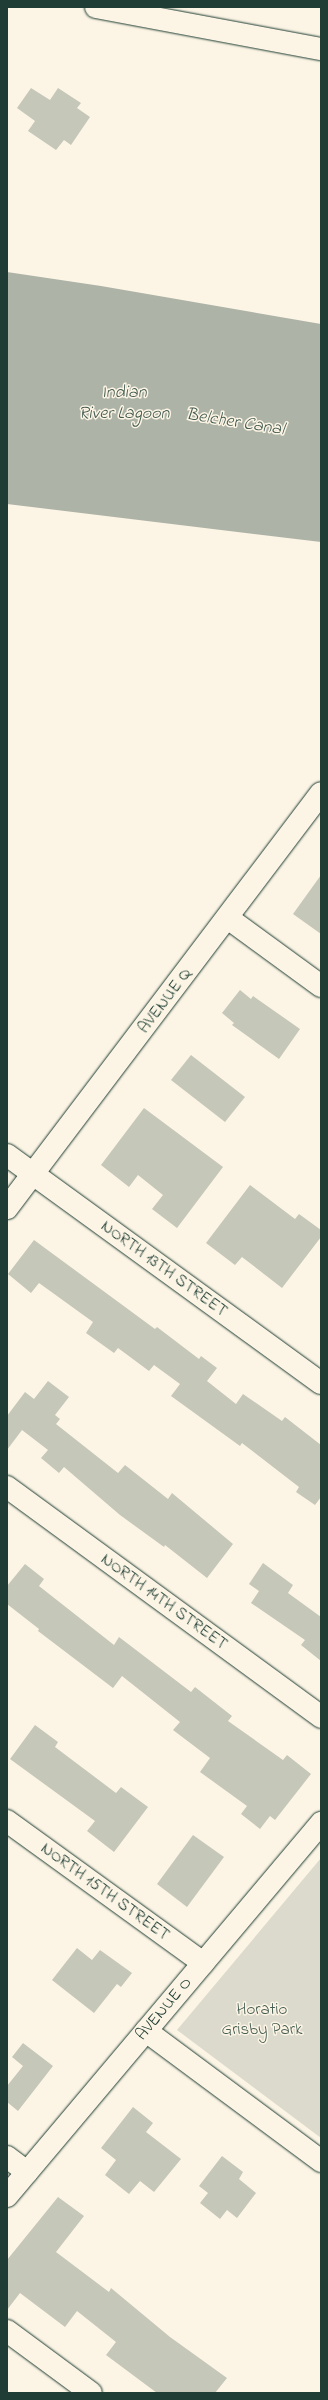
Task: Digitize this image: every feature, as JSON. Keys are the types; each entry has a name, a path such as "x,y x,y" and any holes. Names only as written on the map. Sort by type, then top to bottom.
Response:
{"street":[{"path":"96,7 321,49"},
{"name":"AVENUE Q","path":"7,1208 34,1175 321,793"},
{"path":"228,918 321,986"},
{"name":"NORTH 13TH STREET","path":"7,1155 321,1383"},
{"name":"NORTH 14TH STREET","path":"7,1487 321,1717"},
{"name":"NORTH 15TH STREET","path":"7,1821 203,1963"},
{"name":"AVENUE O","path":"7,2196 321,1823"},
{"path":"146,2031 321,2161"},
{"path":"7,2158 27,2172"},
{"path":"7,2331 92,2393"}],"green space":[{"name":"Horatio Grisby Park","path":"321,1858 321,2138 177,2030"}],"water":[{"name":"Indian River Lagoon","path":"7,272 101,286 321,324 321,542 7,504"}],"building":[{"path":"31,88 50,100 58,88 81,103 77,108 90,117 71,145 64,140 56,150 28,131 35,121 17,108"},
{"path":"321,875 321,934 293,914"},
{"path":"240,990 251,999 253,996 300,1029 279,1059 232,1025 234,1023 222,1013"},
{"path":"191,1055 245,1097 225,1122 171,1080"},
{"path":"144,1108 223,1167 177,1228 152,1209 163,1195 138,1175 129,1187 101,1165"},
{"path":"250,1185 295,1219 299,1214 321,1230 321,1237 282,1288 242,1257 235,1265 206,1243"},
{"path":"34,1240 155,1329 157,1327 199,1359 201,1356 217,1368 207,1381 236,1404 243,1394 282,1421 285,1417 321,1445 321,1497 315,1505 296,1492 299,1487 242,1443 240,1446 171,1396 180,1384 154,1365 149,1371 118,1348 114,1353 86,1333 93,1322 39,1283 31,1293 8,1274"},
{"path":"48,1381 69,1397 55,1415 60,1419 56,1424 118,1473 125,1465 168,1499 172,1493 233,1544 207,1578 165,1545 164,1547 120,1515 64,1467 59,1473 41,1458 48,1450 22,1430 7,1450 7,1416 25,1392 34,1399"},
{"path":"263,1563 293,1585 288,1593 321,1617 321,1661 301,1645 305,1640 251,1603 259,1591 249,1584"},
{"path":"25,1564 44,1579 39,1586 114,1645 119,1637 191,1692 195,1687 232,1716 228,1721 283,1760 287,1755 311,1774 275,1820 270,1816 260,1829 241,1814 247,1806 200,1772 210,1758 173,1730 180,1722 122,1676 113,1688 38,1631 39,1629 7,1604 7,1586"},
{"path":"35,1725 58,1742 55,1747 116,1793 121,1787 148,1807 114,1852 87,1831 95,1821 10,1759"},
{"path":"193,1835 224,1857 187,1907 157,1884"},
{"path":"77,1948 92,1960 100,1950 132,1973 121,1987 117,1984 94,2013 52,1980"},
{"path":"23,2043 53,2066 18,2111 7,2102 7,2086 23,2066 12,2057"},
{"path":"133,2107 153,2123 146,2132 181,2159 154,2192 140,2181 129,2194 105,2175 116,2160 101,2148"},
{"path":"222,2156 243,2172 239,2179 256,2193 237,2218 227,2210 220,2219 200,2203 208,2193 199,2186"},
{"path":"58,2197 84,2216 56,2252 109,2292 111,2288 170,2337 227,2378 215,2393 157,2393 106,2355 116,2342 77,2311 65,2327 20,2293 7,2310 7,2260"}],"water label":[{"name":"Belcher Canal","path":"235,423"}]}
